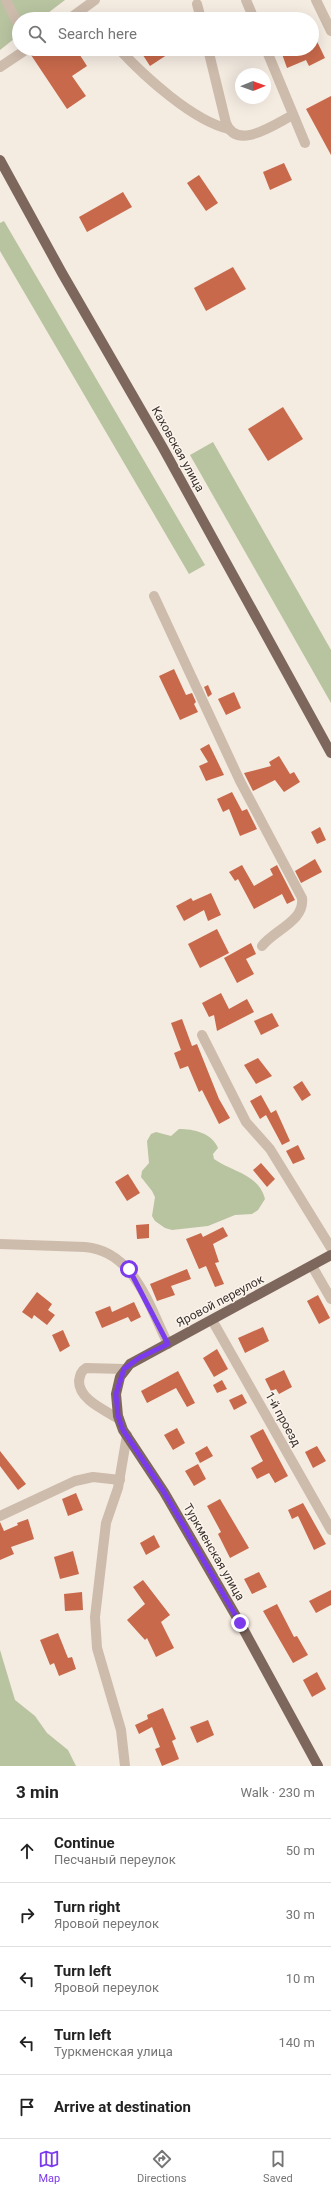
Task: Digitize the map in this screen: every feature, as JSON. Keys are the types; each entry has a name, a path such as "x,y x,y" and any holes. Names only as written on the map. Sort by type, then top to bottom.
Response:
{"main road":[{"name":"Каховская улица","path":"0,160 62,273 163,448 331,753"},
{"name":"Яровой переулок","path":"124,1369 139,1358 168,1344 331,1255"},
{"name":"Туркменская улица","path":"124,1369 116,1394 119,1419 127,1436 168,1499 240,1623 318,1766"}],"street":[{"path":"6,0 12,12"},
{"path":"79,12 95,0"},
{"path":"246,0 251,12"},
{"path":"316,0 331,31"},
{"path":"198,4 200,12"},
{"path":"0,67 16,56"},
{"path":"126,56 153,82 181,102 214,125 229,129 238,135 249,135 293,115"},
{"path":"210,56 229,129"},
{"path":"269,56 305,143"},
{"path":"154,596 240,781 302,898 302,907 297,915 268,938 262,946"},
{"path":"202,1035 246,1122 270,1149 331,1248"},
{"path":"0,1244 85,1247 107,1252 129,1269 168,1344"},
{"path":"312,1266 331,1299"},
{"name":"1-й проезд","path":"212,1320 331,1530"},
{"path":"119,1419 85,1396 80,1387 80,1376 84,1369 92,1367 124,1369"},
{"path":"124,1766 122,1730 100,1659 95,1634 95,1617 106,1523 120,1480 127,1436"},
{"path":"0,1516 75,1481 93,1478 120,1480"}],"green space":[{"path":"0,0 65,0 49,12 12,12 12,41 0,50"},
{"path":"4,221 205,565 189,574 0,251 0,223"},
{"path":"213,442 331,650 331,703 190,455"},
{"path":"179,1129 196,1131 207,1135 218,1148 213,1154 214,1159 244,1174 257,1184 265,1199 258,1210 252,1214 235,1215 208,1226 172,1230 165,1228 155,1221 152,1216 155,1197 141,1177 142,1171 149,1163 147,1141 151,1134 156,1132 171,1136"},
{"path":"0,1650 15,1700 35,1716 47,1733 68,1750 76,1766 0,1766"}],"building":[{"path":"319,46 325,58 309,66 306,60 287,68 283,56 319,56"},
{"path":"32,56 81,56 87,66 72,76 86,96 67,109"},
{"path":"144,56 165,56 150,66"},
{"path":"331,96 331,155 306,109"},
{"path":"284,163 292,180 270,190 263,172"},
{"path":"199,175 218,203 206,211 187,183"},
{"path":"123,192 132,207 87,232 79,217"},
{"path":"233,267 246,289 206,311 194,288"},
{"path":"283,407 303,439 268,461 248,429"},
{"path":"174,669 186,695 192,693 196,702 194,704 198,712 180,720 159,676"},
{"path":"208,685 212,694 208,697 204,687"},
{"path":"234,692 241,708 226,715 218,699"},
{"path":"209,744 224,775 206,781 199,766 208,762 200,749"},
{"path":"279,756 290,774 294,772 300,782 284,792 275,780 253,791 244,773 271,766 269,762"},
{"path":"232,792 242,811 247,809 257,829 240,836 229,809 223,812 217,799"},
{"path":"320,827 326,840 317,844 311,832"},
{"path":"315,859 322,872 301,883 295,871"},
{"path":"242,865 254,886 273,875 270,869 277,865 295,900 287,904 282,894 254,909 238,879 235,881 229,872"},
{"path":"211,893 221,915 208,921 204,910 184,921 176,906 191,898 193,901"},
{"path":"217,929 229,953 200,968 188,944"},
{"path":"251,943 256,954 246,959 254,974 237,983 224,958"},
{"path":"221,993 229,1009 247,999 254,1012 217,1031 214,1015 209,1017 202,1003"},
{"path":"272,1013 279,1026 261,1035 254,1021"},
{"path":"182,1019 192,1046 197,1044 219,1099 230,1118 219,1124 202,1090 199,1092 188,1066 180,1069 174,1053 181,1050 171,1023"},
{"path":"258,1058 272,1076 256,1084 244,1065"},
{"path":"302,1081 311,1095 302,1101 293,1087"},
{"path":"261,1095 271,1113 276,1110 290,1141 282,1145 266,1115 260,1119 250,1101"},
{"path":"298,1145 305,1159 293,1164 286,1151"},
{"path":"261,1163 275,1179 267,1187 253,1170"},
{"path":"128,1174 140,1193 127,1201 115,1182"},
{"path":"149,1224 149,1238 137,1239 136,1225"},
{"path":"223,1227 228,1236 213,1244 219,1262 215,1263 224,1284 215,1287 206,1266 199,1269 186,1239 201,1233 203,1237"},
{"path":"187,1269 191,1279 171,1286 175,1295 157,1301 150,1284"},
{"path":"37,1292 52,1304 48,1310 55,1315 47,1325 34,1315 32,1319 22,1312"},
{"path":"318,1295 330,1318 319,1324 307,1301"},
{"path":"134,1302 141,1317 131,1322 128,1317 102,1328 95,1312 110,1306 112,1312"},
{"path":"263,1327 269,1341 245,1353 238,1338"},
{"path":"63,1330 70,1346 60,1352 52,1335"},
{"path":"217,1349 228,1369 214,1377 203,1358"},
{"path":"284,1370 292,1387 279,1394 276,1389 271,1391 265,1379"},
{"path":"178,1371 195,1403 187,1407 176,1388 147,1403 141,1391"},
{"path":"222,1380 227,1389 217,1393 213,1385"},
{"path":"242,1394 247,1403 234,1410 229,1400"},
{"path":"177,1428 185,1443 173,1450 164,1435"},
{"path":"263,1429 288,1476 275,1483 269,1473 257,1479 251,1468 263,1461 250,1436"},
{"path":"207,1446 213,1456 200,1463 195,1453"},
{"path":"317,1446 326,1461 313,1468 305,1452"},
{"path":"0,1451 26,1484 18,1490 0,1466"},
{"path":"198,1464 206,1479 194,1486 185,1471"},
{"path":"76,1493 83,1510 68,1516 62,1499"},
{"path":"220,1499 249,1548 230,1558 218,1534 221,1532 207,1506"},
{"path":"303,1503 326,1544 314,1550 298,1516 292,1519 288,1510"},
{"path":"28,1519 34,1539 11,1547 14,1554 0,1560 0,1522 4,1531 18,1525 17,1523"},
{"path":"154,1535 160,1547 146,1555 140,1543"},
{"path":"73,1551 79,1574 60,1579 54,1557"},
{"path":"259,1572 267,1587 252,1594 244,1579"},
{"path":"143,1580 170,1615 161,1622 174,1648 156,1657 147,1638 145,1640 127,1620 145,1604 133,1587"},
{"path":"331,1590 331,1605 316,1613 309,1601"},
{"path":"82,1592 83,1610 65,1611 64,1594"},
{"path":"277,1604 294,1637 297,1636 308,1655 293,1663 263,1611"},
{"path":"58,1633 68,1658 72,1657 76,1669 59,1676 54,1663 50,1665 40,1640"},
{"path":"317,1672 326,1689 312,1697 303,1680"},
{"path":"163,1708 176,1739 172,1741 179,1759 162,1766 155,1749 160,1747 152,1727 139,1734 135,1725 148,1719 147,1715"},
{"path":"208,1720 214,1735 197,1743 190,1727"}],"route":[{"path":"129,1269 134,1276 168,1344 139,1358 124,1369 120,1377 116,1394 116,1409 118,1416 123,1430 164,1492 240,1623"}]}
